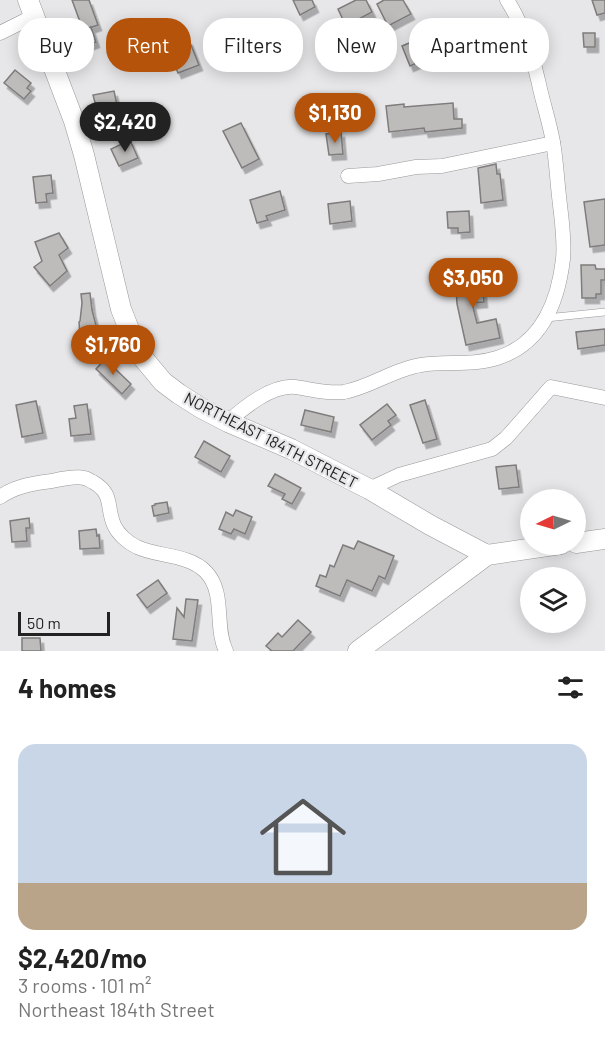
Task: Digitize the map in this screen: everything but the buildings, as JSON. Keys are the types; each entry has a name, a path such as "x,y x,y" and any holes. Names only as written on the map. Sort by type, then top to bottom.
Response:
{"street":[{"path":"228,422 243,408 276,390 293,387 318,392 343,392 380,380 402,369 422,364 477,363 499,358 534,337 549,313 557,286 562,259 563,232 553,143 534,63 515,13 507,0"},
{"path":"0,33 31,8"},
{"name":"NORTHEAST 184TH STREET","path":"31,8 74,121 118,299 143,358 164,382 194,404 228,422 291,449 369,489 487,555"},
{"path":"348,176 442,166 553,143"},
{"path":"369,489 399,475 492,449 506,438 551,387 605,399"},
{"path":"0,497 30,484 84,477 103,488 109,502 114,526 124,539 137,547 189,560 206,572 215,588 221,641 226,651"},
{"path":"586,542 605,539"},
{"path":"358,651 487,555 520,550"}],"lane":[{"path":"546,318 605,312"}]}
